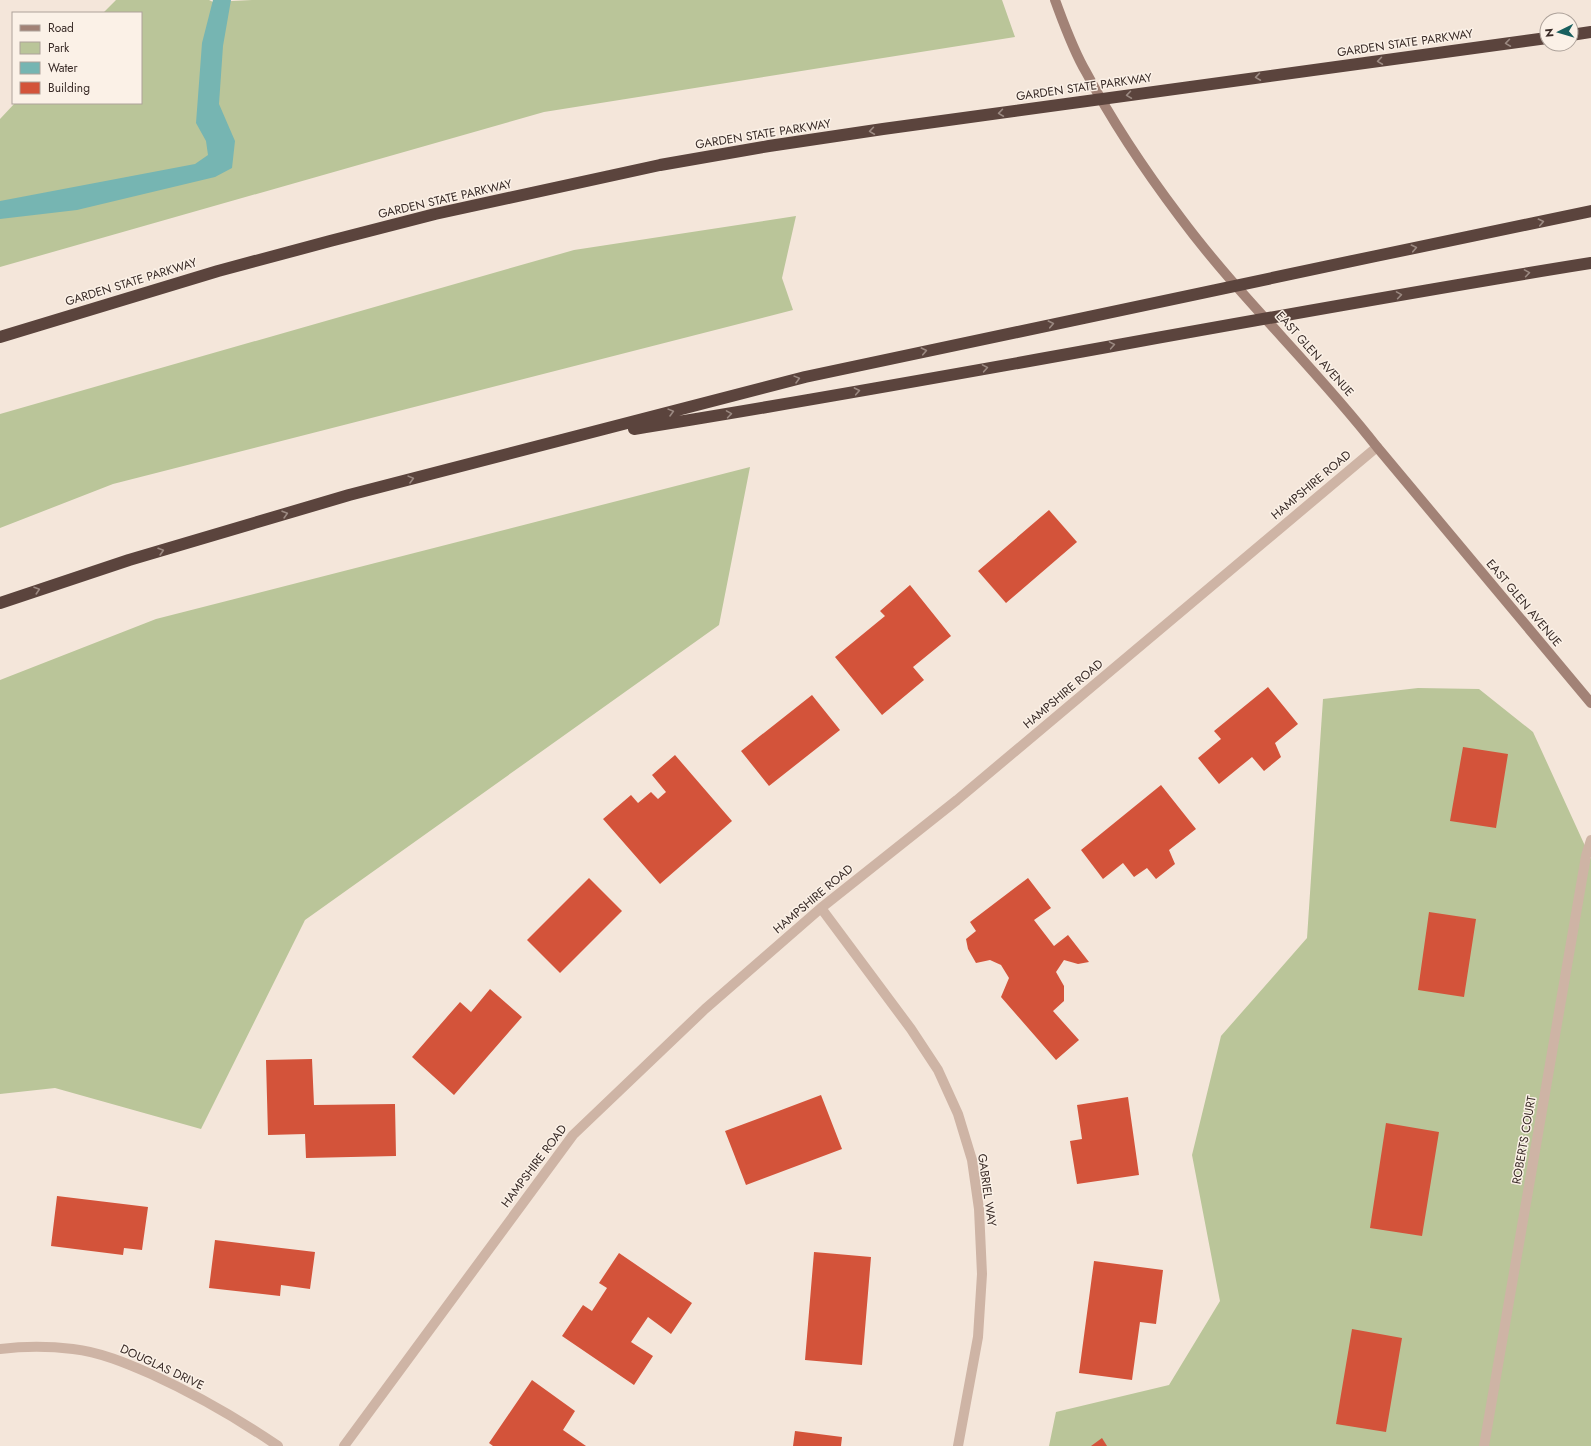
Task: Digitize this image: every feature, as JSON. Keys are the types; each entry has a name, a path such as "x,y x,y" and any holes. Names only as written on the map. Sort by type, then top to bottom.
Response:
{"highway":[{"path":"1579,34 1591,32"},
{"name":"GARDEN STATE PARKWAY","path":"0,337 218,271 330,241 436,214 660,165 769,146 883,129 1539,39"},
{"path":"0,603 136,558 349,495 805,377 1368,257 1591,212"},
{"path":"566,440 804,401 1360,301 1591,263"}],"street":[{"name":"EAST GLEN AVENUE","path":"1056,3 1085,72 1126,140 1180,218 1224,271 1353,417 1591,703"},
{"name":"HAMPSHIRE ROAD","path":"344,1446 573,1135 705,1008 821,908 957,800 1377,447"},
{"name":"ROBERTS COURT","path":"1484,1446 1586,856 1591,840"},
{"name":"GABRIEL WAY","path":"821,908 911,1029 938,1070 958,1114 972,1160 979,1208 982,1274 978,1337 958,1446"},
{"name":"DOUGLAS DRIVE","path":"0,1349 29,1346 74,1349 118,1359 187,1391 247,1425 278,1446"}],"green space":[{"path":"116,0 209,0 213,2 252,0 1002,0 1015,37 544,112 0,267 0,119 14,104 142,104 142,12 104,12"},
{"path":"796,216 782,278 793,310 113,484 0,528 0,414 574,250"},
{"path":"750,467 719,625 305,920 201,1129 55,1088 0,1094 0,680 156,619"},
{"path":"1418,688 1479,689 1533,732 1591,859 1591,1446 1049,1446 1056,1412 1169,1385 1220,1301 1192,1155 1221,1036 1307,938 1323,699"}],"water":[{"path":"213,0 231,0 223,46 219,104 235,141 232,168 215,177 77,210 0,219 0,201 195,164 208,155 206,141 196,123 202,43"}],"building":[{"path":"1049,510 1077,542 1006,603 978,571"},
{"path":"910,585 951,636 913,667 924,680 882,715 835,657 885,616 880,611"},
{"path":"1268,687 1298,724 1275,743 1281,757 1264,771 1252,757 1219,784 1198,758 1221,739 1214,731"},
{"path":"812,695 840,730 769,786 741,751"},
{"path":"1463,747 1508,754 1496,828 1450,821"},
{"path":"675,755 732,821 660,884 603,819 631,795 638,803 651,792 658,799 666,792 652,775"},
{"path":"1161,785 1196,829 1169,850 1175,864 1156,879 1147,868 1134,877 1123,863 1103,879 1081,850"},
{"path":"589,878 622,911 560,973 527,940"},
{"path":"1028,878 1051,908 1034,920 1054,946 1068,935 1089,962 1078,964 1064,960 1056,972 1064,986 1064,1001 1053,1011 1079,1040 1056,1060 1001,997 1009,978 1001,965 990,960 976,963 968,949 966,939 976,931 970,922"},
{"path":"1429,912 1476,919 1464,997 1418,990"},
{"path":"490,989 522,1017 454,1095 412,1057 460,1002 471,1012"},
{"path":"312,1059 314,1105 395,1104 396,1156 306,1158 305,1134 268,1135 266,1060"},
{"path":"821,1095 842,1149 746,1185 725,1131"},
{"path":"1128,1097 1139,1175 1077,1184 1070,1141 1082,1139 1077,1105"},
{"path":"1386,1123 1439,1132 1422,1236 1370,1228"},
{"path":"57,1196 148,1207 142,1250 124,1248 123,1255 51,1246"},
{"path":"215,1240 315,1252 310,1289 281,1285 280,1296 209,1288"},
{"path":"814,1252 871,1257 862,1365 805,1360"},
{"path":"619,1253 692,1303 671,1334 648,1317 631,1342 653,1356 634,1385 562,1336 583,1305 592,1311 607,1288 599,1283"},
{"path":"1094,1261 1163,1270 1156,1324 1140,1322 1132,1380 1079,1373"},
{"path":"1352,1329 1402,1338 1386,1432 1336,1424"},
{"path":"532,1380 575,1411 563,1430 586,1446 493,1446 489,1443"},
{"path":"795,1431 842,1437 841,1446 793,1446"},
{"path":"1102,1438 1107,1446 1091,1446"}]}
